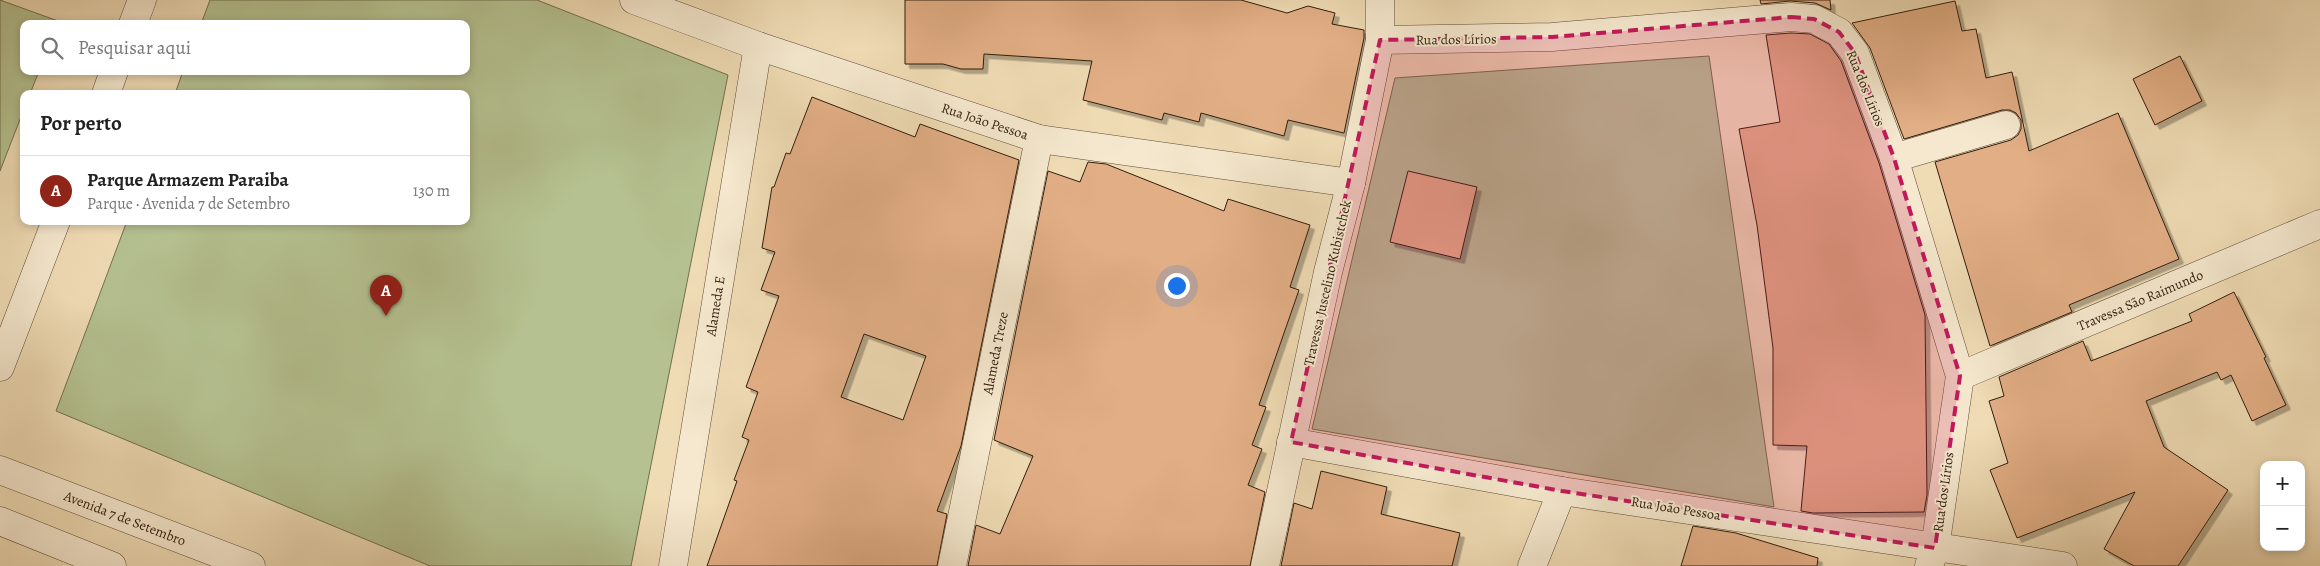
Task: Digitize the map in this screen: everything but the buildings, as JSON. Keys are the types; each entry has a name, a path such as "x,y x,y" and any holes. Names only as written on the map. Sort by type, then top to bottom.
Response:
{"street":[{"path":"134,20 142,0"},
{"name":"Rua João Pessoa","path":"634,0 758,46 1039,139 1351,183"},
{"name":"Travessa Juscelino Kubistchek","path":"1265,566 1290,442 1328,272 1351,183 1380,40 1380,0"},
{"name":"Rua dos Lírios","path":"1380,40 1552,37 1791,17 1814,19 1839,32 1855,53 1894,158 1960,376 1932,557"},
{"name":"Alameda E","path":"673,566 758,46"},
{"path":"107,90 113,75"},
{"path":"1894,158 2006,125"},
{"name":"Alameda Treze","path":"952,566 1039,139"},
{"name":"Travessa São Raimundo","path":"1960,376 2320,224"},
{"path":"0,367 54,225"},
{"name":"Rua João Pessoa","path":"1290,442 1932,557 2063,566"},
{"name":"Avenida 7 de Setembro","path":"0,470 250,566"},
{"path":"1532,566 1562,491"},
{"path":"0,521 112,566"}],"highlighted area":[{"path":"1791,17 1814,19 1839,32 1855,53 1894,158 1960,376 1935,548 1562,491 1291,442 1380,40 1552,37"}],"green space":[{"path":"0,0 55,20 20,20 20,75 37,75 32,90 20,90 20,119 0,171"},
{"path":"210,0 537,0 728,75 631,566 430,566 56,411 126,225 470,225 470,90 176,90 182,75 470,75 470,20 202,20"},
{"path":"1709,56 1774,507 1312,429 1395,78"}],"place":[{"name":"Parque Armazem Paraiba","path":"386,316"}]}
